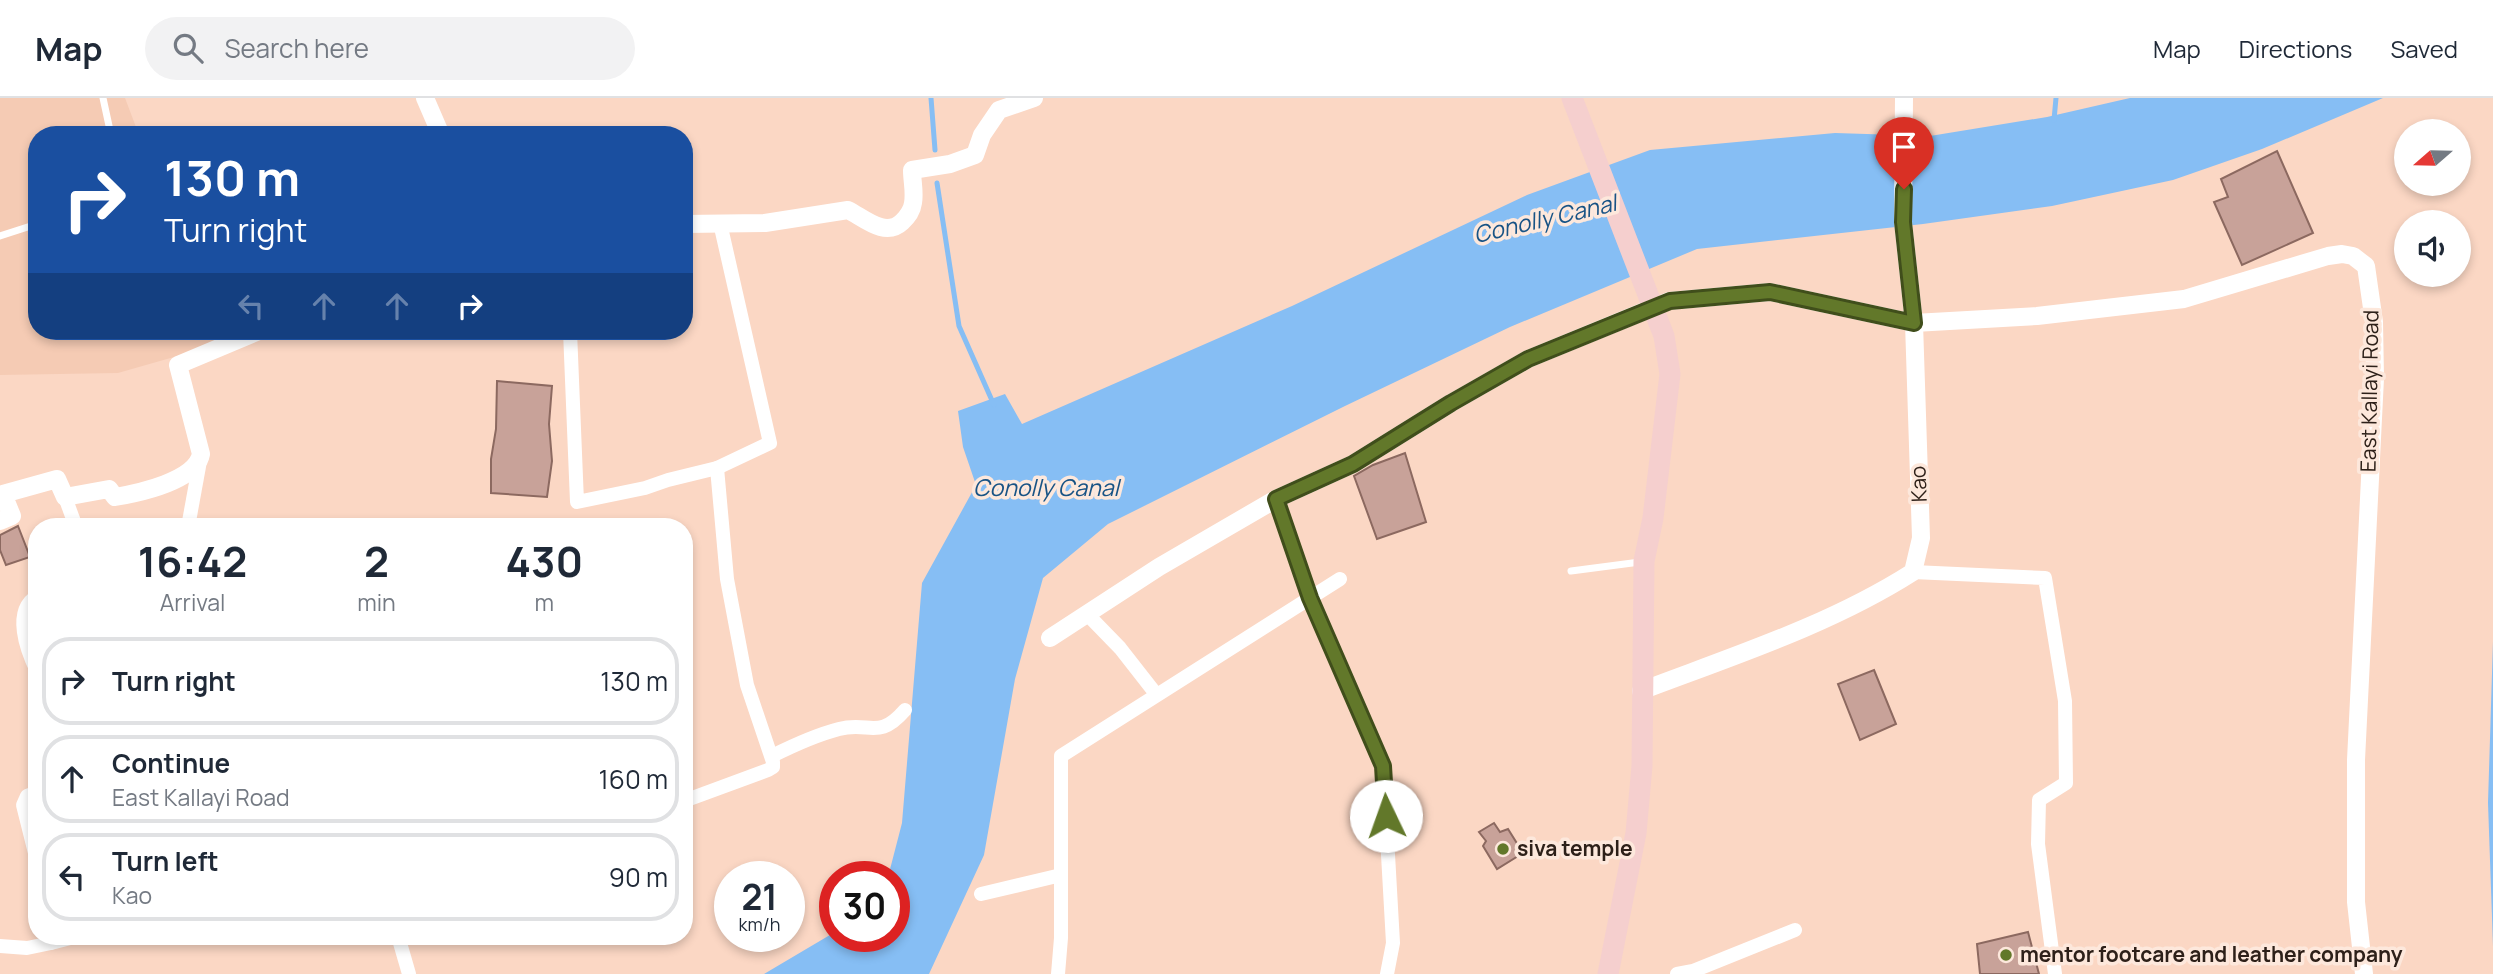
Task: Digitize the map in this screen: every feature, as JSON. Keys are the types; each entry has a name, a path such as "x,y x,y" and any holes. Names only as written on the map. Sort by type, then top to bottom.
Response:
{"main road":[{"path":"1574,106 1659,325 1666,345 1670,374 1653,518 1644,561 1646,582 1641,691 1642,766 1636,833 1608,974"}],"street":[{"path":"425,98 437,126"},
{"path":"693,224 765,223 848,210 882,228 899,225 911,211 914,193 912,170 950,164 975,155 982,135 999,110 1028,99"},
{"name":"Kao","path":"1905,106 1903,222 1914,323 1921,538 1913,572"},
{"path":"570,340 576,502 645,488 717,468 771,443 720,223"},
{"name":"East Kallayi Road","path":"1050,638 1160,567 1276,499 1353,464 1528,359 1670,301 1770,292 1914,323 2037,316 2184,299 2335,255 2353,256 2366,266 2374,322 2375,378 2356,760 2356,902 2364,974"},
{"path":"190,518 201,454 178,365 236,340"},
{"path":"65,497 109,489 115,497 132,494 180,478 193,470 200,461"},
{"path":"693,798 773,767 772,756 747,685 727,579 717,468"},
{"path":"0,521 12,516 3,494 57,480 73,518"},
{"path":"1276,499 1310,598 1383,766 1393,943 1387,974"},
{"path":"1641,691 1772,641 1853,605 1913,572 2045,578 2065,701 2066,783 2039,800 2038,844 2055,974"},
{"path":"1058,974 1061,756 1340,579"},
{"path":"28,608 23,626 28,649"},
{"path":"1087,614 1121,648 1156,694"},
{"path":"772,756 818,734 845,727 868,729 892,724 905,710"},
{"path":"28,796 23,805 28,825"},
{"path":"981,894 1061,875"},
{"path":"1677,974 1693,971 1795,930"},
{"path":"0,946 27,948 36,945"},
{"path":"401,945 409,974"}],"lane":[{"path":"103,98 109,126"},
{"path":"0,236 28,227"},
{"path":"1571,572 1644,561"}],"shaded area":[{"path":"0,98 125,98 136,126 28,126 28,340 217,340 216,345 118,373 0,375"}],"water":[{"name":"Conolly Canal","path":"2130,98 2383,98 2262,149 2173,180 2052,206 1923,224 1697,249 1510,327 1108,524 1043,578 1015,679 984,855 929,974 764,974 819,941 819,952 910,952 910,861 892,861 902,823 922,583 976,485 963,447 958,411 1005,394 1022,424 1292,306 1527,195 1650,150 1835,133 1930,136 2047,117"},
{"path":"2493,641 2493,946 2488,803"}],"building":[{"path":"2277,151 2313,233 2242,265 2214,202 2228,197 2221,179"},
{"path":"497,381 552,386 549,424 552,461 547,497 491,493"},
{"path":"1405,453 1426,522 1377,539 1354,476 1373,465"},
{"path":"18,526 28,558 6,565 0,550 0,535"},
{"path":"1874,670 1896,724 1860,740 1838,684"},
{"name":"siva temple","path":"1494,823 1500,832 1508,829 1523,853 1497,869 1483,846 1486,841 1479,832"},
{"name":"mentor footcare and leather company","path":"2028,932 2039,974 1980,974 1977,944"}],"waterway":[{"path":"931,98 935,150"},
{"path":"2054,120 2056,98"},
{"path":"937,183 959,326 994,405"}],"place":[{"name":"siva temple","path":"1503,849"},
{"name":"mentor footcare and leather company","path":"2006,955"}],"route":[{"path":"1386,816 1383,766 1310,598 1276,499 1353,464 1528,359 1670,301 1770,292 1914,323 1903,222 1904,189"}]}
